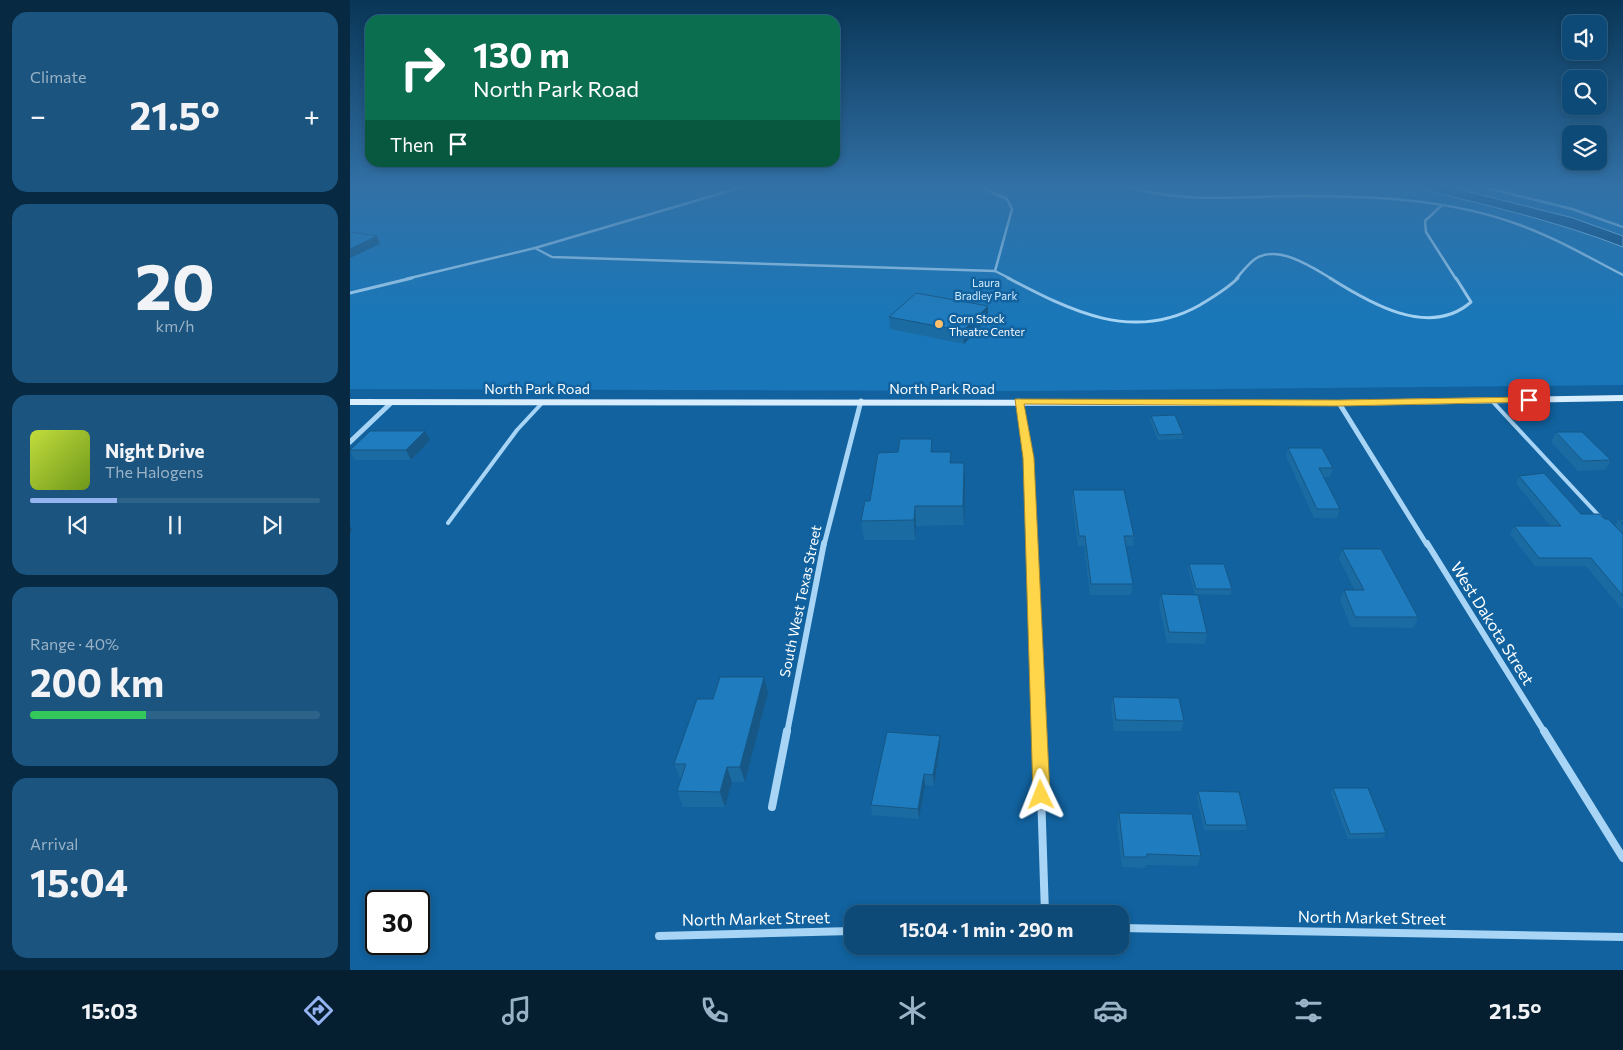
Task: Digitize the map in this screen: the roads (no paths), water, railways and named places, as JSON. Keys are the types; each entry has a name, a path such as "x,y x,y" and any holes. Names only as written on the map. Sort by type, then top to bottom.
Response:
{"street":[{"name":"North Park Road","path":"350,402 1019,401 1339,403 1623,398"},
{"name":"South West Texas Street","path":"772,806 821,557 861,401"},
{"path":"1019,401 1029,458 1046,905"},
{"path":"350,442 392,402"},
{"name":"West Dakota Street","path":"1339,403 1623,858"},
{"name":"North Market Street","path":"1129,928 1623,937"},
{"name":"North Market Street","path":"660,936 844,931"}],"lane":[{"path":"350,292 535,248 592,231"},
{"path":"995,270 1006,231"},
{"path":"535,248 552,257 995,270 1028,288 1091,315 1125,323 1159,322 1184,313 1229,287 1255,258 1270,254 1292,258 1372,303 1404,315 1435,317 1461,312 1471,302 1426,231"},
{"path":"1535,231 1623,275"},
{"path":"1491,400 1603,521"},
{"path":"448,523 517,430 543,402"}],"place":[{"name":"Corn Stock Theatre Center","path":"939,324"}],"park label":[{"name":"Laura Bradley Park","path":"986,288"}]}
